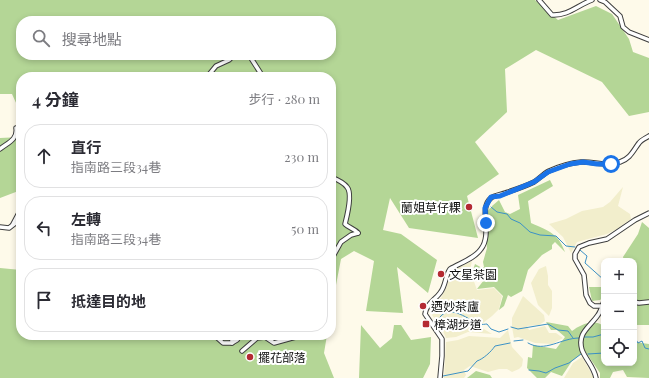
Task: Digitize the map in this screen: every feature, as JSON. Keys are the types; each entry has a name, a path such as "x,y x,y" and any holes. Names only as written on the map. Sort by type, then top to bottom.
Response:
{"street":[{"path":"539,0 552,15 560,16 570,12 581,4 592,0"},
{"path":"600,0 620,16 623,27 629,32 649,40"},
{"path":"211,72 216,66 229,60"},
{"path":"253,60 260,72"},
{"path":"0,149 11,142 16,135 16,128"},
{"path":"440,378 442,339 425,314 430,303 441,292 450,269 475,255 486,241 485,208 491,197 500,196 534,182 548,172 570,164 583,162 611,164 621,162 631,155 640,142 649,136"},
{"path":"336,180 347,186 350,192 346,224 349,228 356,230 358,233 351,235 341,242 336,251"},
{"path":"601,306 594,306 590,303 586,295 584,275 575,259 575,254 579,247 607,239 635,220 649,213"},
{"path":"13,225 16,219"},
{"path":"0,227 9,228 16,223"},
{"path":"637,303 649,302"},
{"path":"596,378 583,351 581,341 582,335 599,315 601,309"},
{"path":"220,340 223,343 237,340"},
{"path":"242,352 255,340"},
{"path":"270,340 274,343 285,340"}],"shaded area":[{"path":"623,187 618,206 630,214 631,219 607,234 577,242 571,253 563,237 549,224 566,219 582,211 603,207 610,202"},
{"path":"472,261 470,270 477,290 494,288 502,296 499,309 479,326 492,334 468,332 456,337 446,338 441,327 429,311 432,305 441,298 452,271"},
{"path":"546,266 548,285 552,291 552,308 549,316 538,305 531,283 539,269"},
{"path":"523,296 544,315 545,321 539,325 527,326 529,330 545,326 549,333 556,333 563,338 552,344 535,343 518,337 514,338 512,318"},
{"path":"508,330 512,347 523,359 522,366 519,369 512,372 507,369 499,369 488,372 470,366 464,370 466,375 464,378 444,378 446,342 469,336 500,338"},
{"path":"582,357 594,378 564,378 573,363"}],"green space":[{"path":"0,0 535,0 558,20 596,6 612,14 629,39 633,52 649,58 649,112 629,116 602,82 536,50 505,69 507,112 475,142 499,174 467,196 478,238 409,228 390,198 383,230 401,234 437,260 428,293 397,267 403,313 366,311 374,261 354,251 341,259 336,285 336,72 16,72 16,103 12,94 0,94"},
{"path":"16,137 16,192 0,198 0,138"},
{"path":"550,180 553,186 528,201 531,223 552,233 559,241 565,252 555,242 552,245 552,249 542,255 528,270 522,291 511,297 508,295 504,306 499,310 503,296 494,287 477,289 484,280 481,273 473,270 475,264 482,268 484,267 483,262 487,248 483,218 490,208 492,208 492,206 499,200 505,212 510,214 520,209 518,195"},
{"path":"642,222 649,228 649,325 637,325 637,258 623,257 638,234"},
{"path":"0,268 16,270 16,340 326,340 324,353 334,378 0,378"},
{"path":"589,287 601,287 601,299 592,301"},
{"path":"546,322 568,326 572,331 582,325 598,323 601,324 601,366 637,366 637,342 649,344 649,378 627,377 623,370 613,372 610,378 600,378 600,373 585,351 572,361 562,376 551,372 545,378 537,378 527,368 528,357 532,358 533,345 556,349 565,337 557,330 551,330"},
{"path":"361,325 380,348 392,338 394,325 401,325 411,340 431,337 430,364 423,378 359,378"},
{"path":"476,371 490,375 492,378 467,378"}],"waterway":[{"path":"491,207 497,212 507,214 511,219 520,223 530,232 540,235 556,236 566,246 575,247"},
{"path":"580,250 587,256 585,263 601,277"},
{"path":"440,317 444,313 455,312 481,324 487,324 491,329 499,332 508,329"},
{"path":"511,327 518,329 548,324 558,330 568,331 573,338"},
{"path":"583,337 593,337 601,335"},
{"path":"528,343 534,346 547,346 579,338"},
{"path":"514,341 523,340"},
{"path":"637,341 638,343 642,341 645,348 649,349"},
{"path":"443,376 468,371 477,361 487,355 495,346 510,343"},
{"path":"588,354 601,353"},
{"path":"529,370 546,373 569,363 581,354"}],"place":[{"name":"蘭姐草仔粿","path":"469,207"},
{"name":"文星茶園","path":"441,274"},
{"name":"迺妙茶廬","path":"423,306"},
{"name":"樟湖步道","path":"426,324"},
{"name":"擺花部落","path":"250,357"}],"route":[{"path":"486,223 485,208 491,197 500,196 534,182 548,172 570,164 583,162 611,164"}]}
